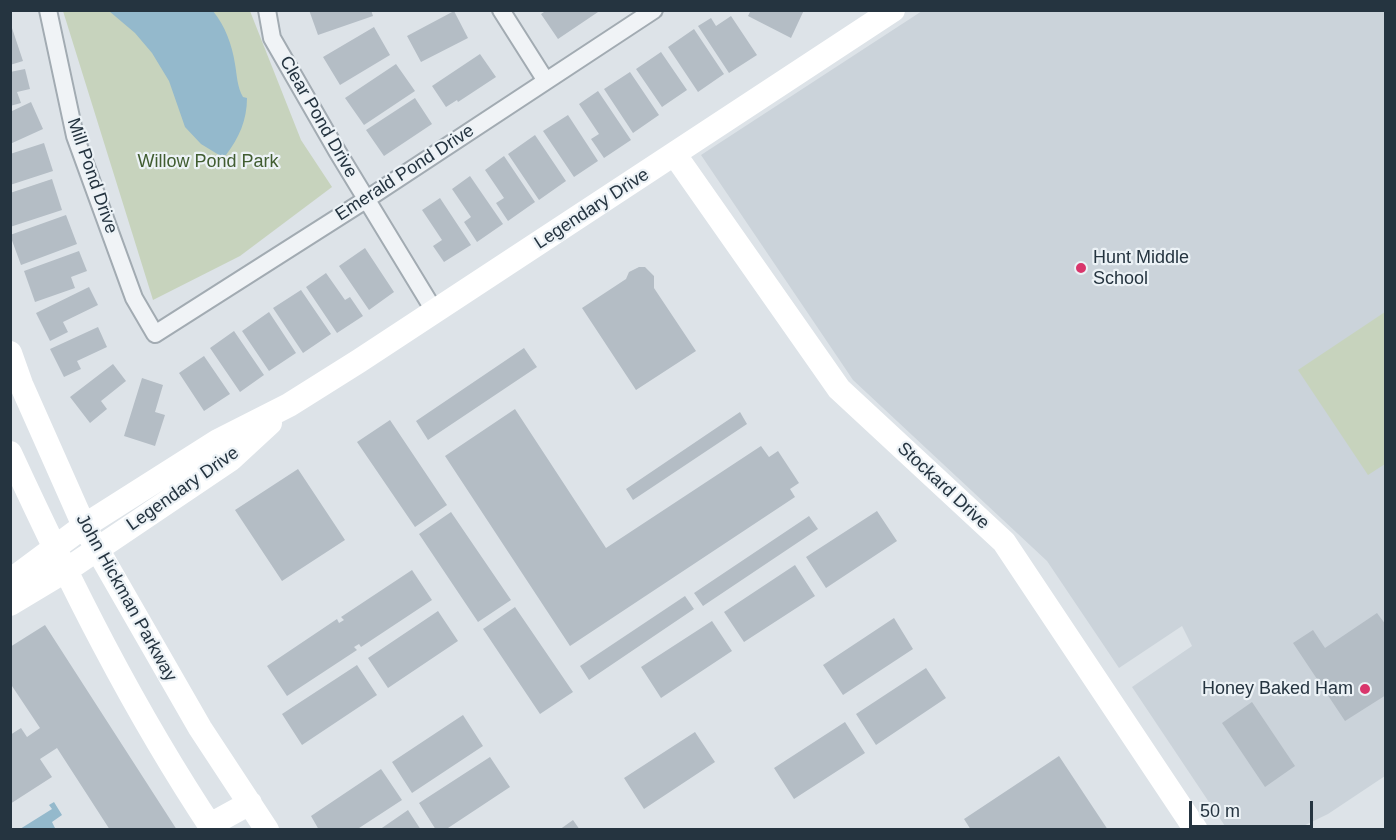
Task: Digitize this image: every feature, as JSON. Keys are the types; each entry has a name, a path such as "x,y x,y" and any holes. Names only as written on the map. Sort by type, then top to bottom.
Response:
{"street":[{"name":"Mill Pond Drive","path":"48,10 75,136 134,298 154,334"},
{"name":"Clear Pond Drive","path":"267,10 272,38 337,152 435,312"},
{"path":"501,10 546,81"},
{"name":"Emerald Pond Drive","path":"154,334 367,199 654,10"},
{"name":"Legendary Drive","path":"10,580 84,526 218,441 289,405 435,312 893,10"},
{"name":"Stockard Drive","path":"675,155 839,389 1004,542 1196,830"},
{"name":"John Hickman Parkway","path":"10,353 21,384 84,526 200,728 267,830"},
{"name":"Legendary Drive","path":"10,604 65,571 231,459 289,405"},
{"name":"John Hickman Parkway","path":"10,453 65,571 124,682 167,758 211,827"},
{"path":"211,827 250,803"}],"shaded area":[{"name":"Hunt Middle School","path":"922,11 1385,11 1385,776 1328,814 1297,829 1227,829 1132,687 1192,646 1182,626 1119,668 1047,561 853,380 701,155"}],"green space":[{"name":"Willow Pond Park","path":"63,11 250,11 301,140 332,187 240,256 153,300"},
{"path":"1385,312 1385,464 1368,475 1298,370"}],"water":[{"path":"109,11 213,11 230,42 237,81 243,97 247,98 246,114 241,128 226,155 219,155 201,144 185,127 169,81 152,53 135,33"},
{"path":"54,802 62,815 52,822 55,828 20,829 52,809 49,805"}],"building":[{"path":"309,10 371,10 373,16 318,35"},
{"path":"547,10 601,10 558,39 541,14"},
{"path":"751,10 804,10 791,38 748,16"},
{"path":"454,11 468,38 421,62 407,36"},
{"path":"731,16 757,55 729,73 698,26 711,18 716,26"},
{"path":"10,26 23,61 10,65"},
{"path":"374,27 390,55 340,85 323,57"},
{"path":"694,29 724,74 698,92 668,47"},
{"path":"661,52 687,90 662,107 636,69"},
{"path":"480,54 496,77 458,102 457,100 446,107 432,86"},
{"path":"396,64 415,91 364,125 345,98"},
{"path":"25,69 30,89 17,92 21,103 10,106 10,72"},
{"path":"630,72 659,115 633,133 604,89"},
{"path":"598,91 631,140 604,158 591,139 599,134 579,104"},
{"path":"415,98 432,124 384,156 366,130"},
{"path":"31,102 43,129 10,144 10,112"},
{"path":"568,115 598,161 574,177 543,131"},
{"path":"535,135 566,181 539,200 508,154"},
{"path":"44,143 53,171 10,185 10,154"},
{"path":"504,156 535,202 508,221 496,203 504,198 485,170"},
{"path":"470,176 503,224 477,242 464,222 471,217 452,189"},
{"path":"52,179 62,210 10,227 10,193"},
{"path":"440,198 471,245 444,262 433,246 442,240 422,210"},
{"path":"66,215 77,244 21,265 10,235"},
{"path":"365,248 394,292 369,310 339,266"},
{"path":"79,251 87,271 71,277 75,288 35,302 24,271"},
{"path":"645,267 654,276 654,288 696,351 636,390 582,308 626,279 629,272"},
{"path":"326,273 345,300 350,297 363,316 337,333 306,287"},
{"path":"89,287 98,305 63,322 68,332 50,341 36,313"},
{"path":"301,290 331,334 303,353 273,308"},
{"path":"269,312 296,353 269,371 242,331"},
{"path":"98,327 107,347 77,361 81,369 64,377 50,349"},
{"path":"234,331 264,375 240,392 210,348"},
{"path":"524,348 537,367 428,440 416,421"},
{"path":"204,356 230,394 204,411 179,373"},
{"path":"113,364 126,381 101,401 107,409 90,423 70,397"},
{"path":"142,378 163,385 155,412 165,415 155,446 124,436"},
{"path":"515,409 606,548 761,446 769,457 778,451 799,483 790,489 795,497 570,646 445,456"},
{"path":"740,412 747,424 633,500 626,489"},
{"path":"390,420 447,505 415,527 357,442"},
{"path":"298,469 345,540 282,581 235,510"},
{"path":"877,511 897,541 826,588 806,557"},
{"path":"451,512 511,600 478,622 419,534"},
{"path":"809,516 818,529 703,606 694,593"},
{"path":"795,565 815,596 744,642 724,612"},
{"path":"412,570 432,600 361,647 359,644 354,647 357,650 287,696 267,666 337,619 339,623 344,620 341,617"},
{"path":"685,596 694,609 589,680 580,666"},
{"path":"515,607 573,692 540,714 483,629"},
{"path":"438,611 458,641 388,688 368,658"},
{"path":"1377,613 1386,625 1386,695 1345,721 1293,643 1313,630 1325,648"},
{"path":"894,618 913,649 843,695 823,665"},
{"path":"712,621 732,651 661,698 641,667"},
{"path":"45,625 177,830 110,830 57,748 40,759 52,777 10,804 10,735 21,728 27,737 40,728 10,683 10,647"},
{"path":"357,665 377,695 302,745 282,714"},
{"path":"926,668 946,698 876,745 856,714"},
{"path":"1252,702 1295,766 1265,787 1222,723"},
{"path":"463,715 483,746 412,793 392,762"},
{"path":"845,722 865,753 794,799 774,768"},
{"path":"695,732 715,762 644,809 624,778"},
{"path":"1059,756 1108,830 971,830 964,819"},
{"path":"490,757 510,787 445,830 436,830 419,803"},
{"path":"381,769 402,800 356,830 319,830 311,816"},
{"path":"408,810 421,830 379,830"},
{"path":"573,820 580,830 559,830"}],"place":[{"name":"Hunt Middle School","path":"1081,268"},
{"name":"Honey Baked Ham","path":"1365,689"}]}
